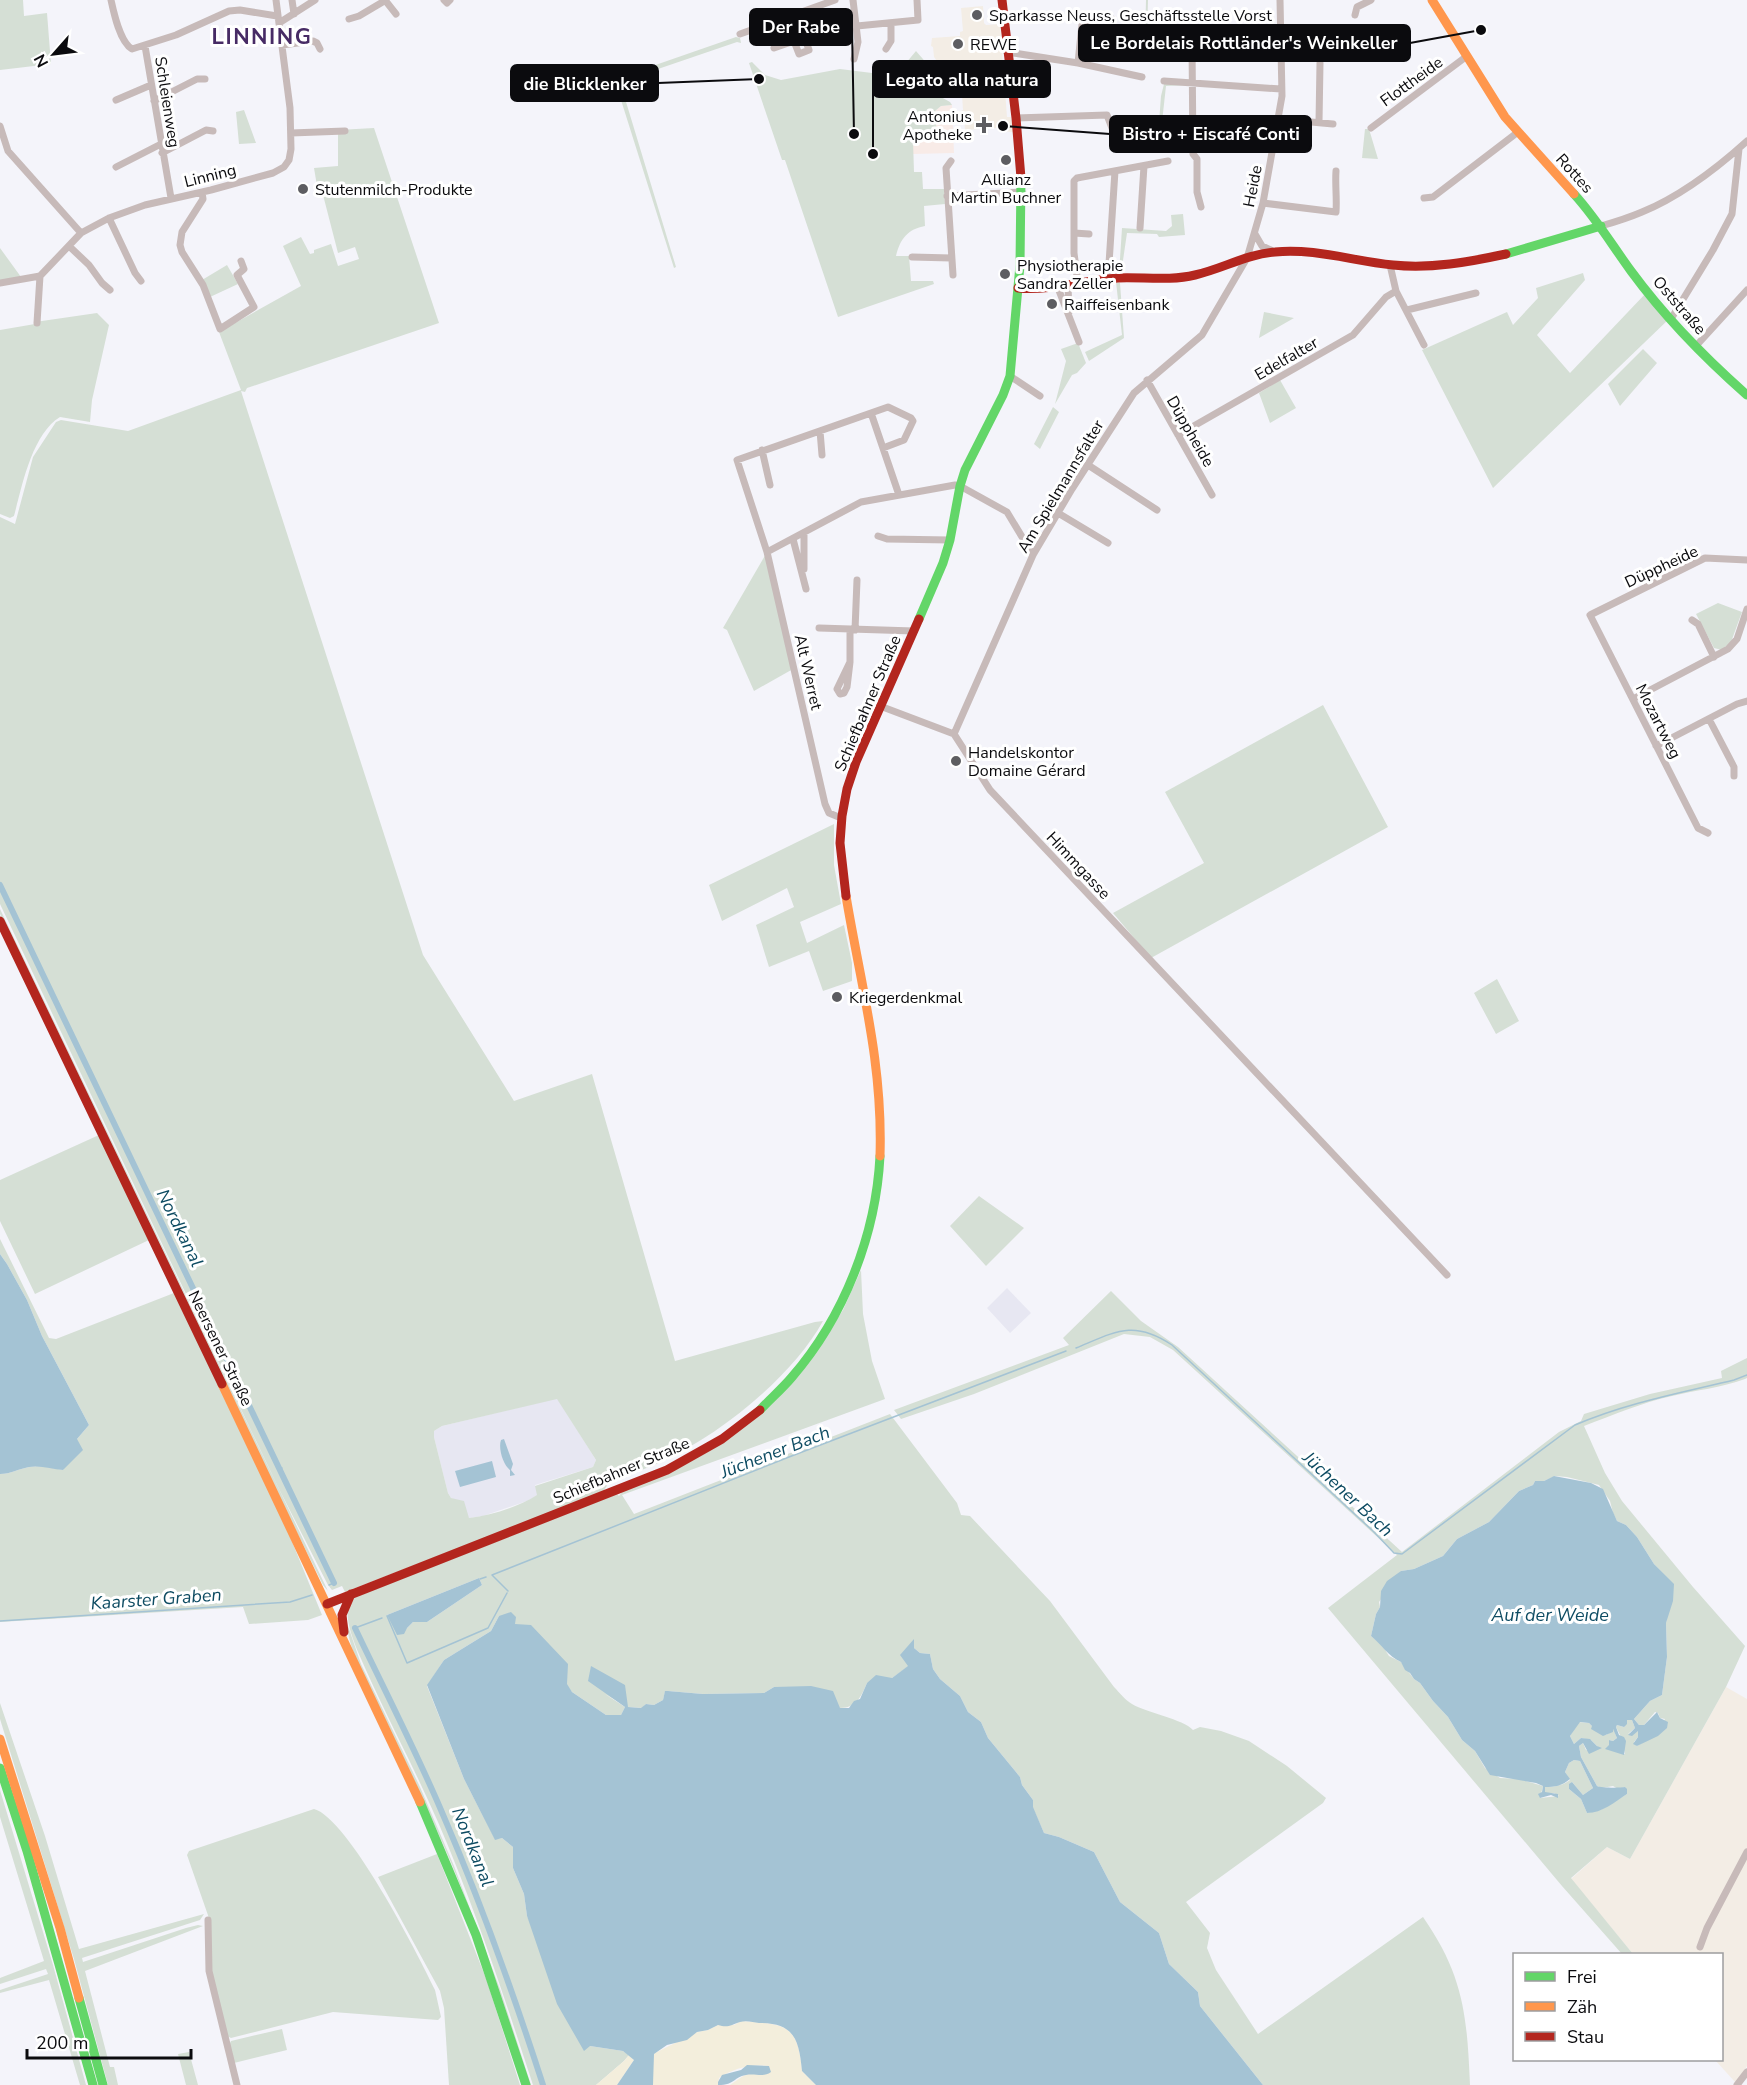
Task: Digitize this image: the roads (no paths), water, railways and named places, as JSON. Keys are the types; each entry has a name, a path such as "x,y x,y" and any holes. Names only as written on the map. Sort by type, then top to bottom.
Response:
{"main road":[{"name":"Rottes","path":"1432,0 1500,110 1601,226"},
{"name":"Schiefbahner Straße","path":"327,1604 617,1491 690,1458 734,1430 771,1399 798,1370 822,1337 841,1304 858,1267 874,1212 881,1146 878,1074 863,981 843,883 840,846 841,818 850,777 943,563 950,540 960,486 973,451 998,406 1010,376 1018,288 1022,192 1016,118 1000,1"},
{"path":"1018,288 1028,290 1058,288 1108,279 1181,278 1275,252 1300,252 1390,265 1429,265 1496,256 1601,226"},
{"name":"Oststraße","path":"1601,226 1632,272 1671,319 1747,394"},
{"name":"Neersener Straße","path":"0,921 411,1780 445,1857 482,1952 526,2085"},
{"path":"346,1644 342,1615 351,1594"},
{"path":"0,1739 60,1928 103,2085"},
{"path":"0,1768 27,1851 93,2085"}],"street":[{"path":"111,0 116,22 128,47 134,49 183,33 230,11 240,10 278,20 294,14 315,0"},
{"name":"Linning","path":"40,276 81,233 109,218 141,206 202,192 282,169 290,157 291,133 289,95 276,0"},
{"path":"292,0 294,14"},
{"path":"349,19 359,16 386,0 396,14"},
{"path":"444,0 447,3 450,0"},
{"path":"740,34 835,0"},
{"path":"853,0 858,47 854,59"},
{"path":"857,26 918,20 917,0"},
{"name":"Heide","path":"1247,258 1263,203 1278,119 1281,89 1280,0"},
{"path":"1355,15 1357,7 1371,0"},
{"path":"774,48 794,42 785,18"},
{"path":"1078,63 1082,24 1089,21 1112,19"},
{"path":"886,49 891,41 891,23"},
{"path":"282,45 314,41 320,49"},
{"path":"1192,44 1193,154 1197,159 1197,192 1201,207"},
{"name":"Schleienweg","path":"145,46 171,198"},
{"path":"1007,52 1078,63 1142,77"},
{"name":"Flottheide","path":"1371,128 1467,56"},
{"path":"1319,122 1320,63"},
{"path":"154,101 197,79 205,79"},
{"path":"1164,81 1281,89"},
{"path":"116,100 151,85"},
{"path":"1016,118 1107,115 1115,136"},
{"path":"1278,119 1333,124"},
{"path":"0,126 8,151 81,233"},
{"path":"162,153 206,130 213,131"},
{"path":"291,133 345,131"},
{"path":"1424,198 1433,197 1518,132"},
{"path":"1601,226 1663,202 1701,178 1747,141"},
{"path":"116,167 160,144"},
{"path":"1671,319 1732,214 1739,149"},
{"path":"951,161 946,168 953,275"},
{"path":"1070,317 1074,252 1074,181 1077,178 1168,161"},
{"path":"1140,228 1144,166"},
{"path":"1108,279 1115,171"},
{"path":"1263,203 1336,212 1338,195 1335,183 1336,171"},
{"path":"202,192 203,198 182,232 180,245 203,285 220,328 254,307 237,274 244,269 241,261"},
{"path":"947,196 1022,192"},
{"path":"109,218 141,281"},
{"path":"1074,233 1089,234"},
{"path":"1255,234 1262,246 1275,252"},
{"path":"69,246 110,290"},
{"path":"912,257 951,258"},
{"name":"Am Spielmannsfalter","path":"954,734 1033,555 1058,513 1129,400 1148,380 1199,339 1247,258"},
{"path":"1390,265 1396,291 1424,345"},
{"path":"1219,268 1228,272 1231,283"},
{"path":"0,283 40,276 37,323"},
{"path":"1058,288 1079,342"},
{"path":"1696,346 1747,290"},
{"name":"Edelfalter","path":"1178,435 1353,335 1386,297 1396,291"},
{"path":"1407,310 1476,293"},
{"path":"1010,376 1040,396"},
{"name":"Düppheide","path":"1148,380 1212,495"},
{"path":"770,485 762,450 888,407 913,420 904,440 883,448"},
{"path":"871,413 899,495"},
{"path":"819,431 822,455"},
{"name":"Alt Werret","path":"762,450 737,460 767,552 825,804 829,813 841,818"},
{"path":"1088,465 1157,510"},
{"path":"767,552 856,503 960,486 1007,512 1033,555"},
{"path":"1058,513 1108,543"},
{"path":"804,533 804,579"},
{"path":"878,536 887,539 950,540"},
{"path":"793,539 806,589"},
{"name":"Düppheide","path":"1590,615 1705,558 1747,560"},
{"path":"850,662 857,580"},
{"path":"1632,699 1725,652 1735,642 1747,609"},
{"name":"Mozartweg","path":"1590,615 1698,828 1708,833"},
{"path":"1692,620 1698,624 1714,657"},
{"path":"819,628 914,631"},
{"path":"1656,746 1747,701"},
{"path":"880,706 954,734"},
{"path":"1709,719 1734,767 1734,776"},
{"name":"Himmgasse","path":"954,734 990,790 1447,1275"},
{"path":"1700,1947 1707,1928 1746,1855"},
{"path":"208,1920 209,1971 237,2085"},
{"path":"1737,2085 1747,2072"}],"water":[{"path":"0,1254 27,1300 42,1336 89,1425 77,1439 83,1450 63,1470 33,1467 0,1474"},
{"path":"504,1439 513,1464 511,1470 515,1475 510,1476 510,1470 502,1456 500,1443"},
{"path":"492,1461 496,1477 460,1487 455,1471"},
{"name":"Auf der Weide","path":"1554,1476 1591,1483 1603,1489 1617,1521 1626,1525 1637,1537 1654,1564 1674,1584 1673,1601 1666,1623 1667,1657 1662,1695 1650,1701 1634,1719 1639,1725 1644,1725 1657,1712 1660,1718 1668,1722 1667,1728 1658,1736 1637,1746 1633,1744 1638,1737 1638,1731 1632,1736 1628,1735 1635,1728 1632,1720 1627,1720 1624,1727 1617,1725 1619,1735 1626,1741 1624,1755 1605,1749 1609,1745 1609,1740 1613,1741 1617,1738 1613,1729 1613,1732 1603,1736 1591,1729 1592,1726 1589,1723 1580,1722 1570,1736 1574,1744 1581,1738 1590,1739 1602,1748 1589,1754 1583,1743 1579,1746 1581,1757 1597,1786 1627,1789 1627,1794 1593,1813 1587,1813 1581,1799 1569,1789 1569,1784 1572,1782 1583,1795 1593,1788 1580,1761 1574,1760 1569,1763 1565,1772 1570,1779 1558,1786 1545,1787 1545,1792 1558,1794 1558,1798 1551,1795 1540,1798 1538,1794 1542,1792 1543,1786 1536,1783 1490,1775 1475,1751 1462,1740 1448,1717 1420,1683 1405,1670 1401,1662 1389,1654 1371,1636 1380,1607 1381,1591 1387,1581 1401,1571 1414,1569 1443,1556 1457,1539 1489,1522 1519,1491 1533,1485 1535,1481 1544,1481"},
{"path":"479,1578 482,1585 427,1622 413,1622 404,1634 397,1635 387,1615"},
{"path":"511,1612 516,1617 515,1624 531,1625 568,1664 567,1684 572,1692 606,1715 621,1715 625,1707 588,1681 591,1666 625,1685 628,1707 641,1708 646,1704 654,1705 663,1700 665,1691 703,1694 764,1693 774,1687 811,1686 833,1691 840,1708 849,1708 854,1701 860,1699 867,1683 876,1675 892,1678 908,1666 900,1655 914,1639 914,1648 920,1653 930,1654 933,1669 940,1679 960,1696 968,1712 981,1722 988,1738 1020,1777 1022,1785 1033,1800 1033,1807 1044,1833 1094,1852 1120,1902 1159,1933 1169,1964 1198,1992 1200,2006 1263,2085 816,2085 802,2071 799,2050 787,2030 771,2024 745,2021 727,2026 718,2025 697,2032 687,2040 667,2045 654,2054 653,2085 617,2085 634,2060 623,2051 590,2046 584,2051 557,2004 527,1916 524,1894 513,1868 513,1847 502,1838 495,1840 464,1779 427,1685 444,1660 491,1631 499,1616"},
{"path":"747,2065 769,2066 771,2072 765,2075 742,2076 728,2084 718,2085 722,2075 741,2070"}],"waterway":[{"name":"Nordkanal","path":"0,885 334,1583"},
{"name":"Jüchener Bach","path":"1076,1348 1113,1333 1135,1330 1146,1332 1172,1345 1394,1553 1402,1554 1575,1425 1633,1405 1747,1375"},
{"name":"Jüchener Bach","path":"508,1591 492,1575 789,1457 1066,1351"},
{"name":"Jüchener Bach","path":"480,1579 486,1577"},
{"name":"Kaarster Graben","path":"329,1585 334,1583"},
{"path":"387,1616 407,1663 488,1628 507,1593"},
{"name":"Kaarster Graben","path":"0,1621 290,1602 312,1595"},
{"name":"Jüchener Bach","path":"355,1628 382,1618"},
{"name":"Nordkanal","path":"355,1628 421,1764 469,1878 520,2015 543,2085"}],"place":[{"name":"Sparkasse Neuss, Geschäftsstelle Vorst","path":"977,15"},
{"name":"Le Bordelais Rottländer's Weinkeller","path":"1481,30"},
{"name":"REWE","path":"958,44"},
{"name":"die Blicklenker","path":"759,79"},
{"name":"Antonius Apotheke","path":"984,125"},
{"name":"Bistro + Eiscafé Conti","path":"1003,126"},
{"name":"Der Rabe","path":"854,134"},
{"name":"Legato alla natura","path":"873,154"},
{"name":"Allianz Martin Buchner","path":"1006,160"},
{"name":"Stutenmilch-Produkte","path":"303,189"},
{"name":"Physiotherapie Sandra Zeller","path":"1005,274"},
{"name":"Raiffeisenbank","path":"1052,304"},
{"name":"Handelskontor Domaine Gérard","path":"956,761"},
{"name":"Kriegerdenkmal","path":"837,997"}],"district":[{"name":"LINNING","path":"262,36"}]}
